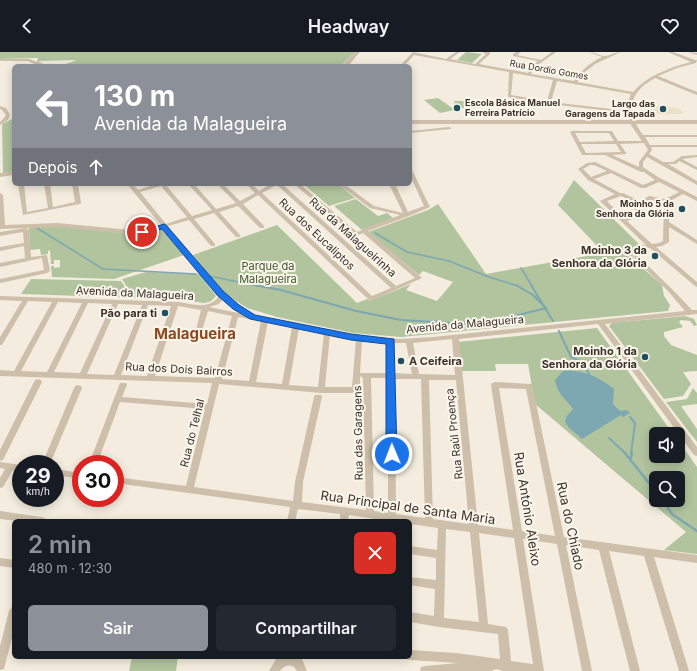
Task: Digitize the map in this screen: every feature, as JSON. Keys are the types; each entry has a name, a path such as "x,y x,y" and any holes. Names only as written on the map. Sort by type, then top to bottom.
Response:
{"street":[{"path":"347,64 358,52"},
{"path":"447,60 458,52"},
{"path":"476,65 489,53 484,52"},
{"path":"519,52 514,55 542,61"},
{"path":"591,52 605,57"},
{"path":"575,82 579,74 590,65 619,52"},
{"path":"670,52 696,62"},
{"path":"691,52 697,54"},
{"path":"404,64 414,53"},
{"name":"Rua Dordio Gomes","path":"414,53 634,93"},
{"path":"529,74 534,66 550,53"},
{"path":"0,60 29,60 38,64"},
{"path":"643,170 640,164 650,151 632,122 629,112 629,103 640,85 654,76 696,62"},
{"path":"510,71 509,96 550,103 629,112"},
{"path":"654,76 697,94"},
{"path":"550,103 555,79"},
{"path":"0,107 4,109 8,115 0,124"},
{"path":"412,122 697,122"},
{"path":"412,132 446,129"},
{"path":"572,132 610,132 617,143 624,153 584,154 572,132"},
{"path":"641,136 697,136"},
{"path":"578,143 697,146"},
{"path":"606,153 643,170 659,180 697,199"},
{"path":"647,155 697,183"},
{"path":"661,163 674,164 682,157 697,156"},
{"path":"679,159 697,169"},
{"path":"618,194 590,179 580,168 594,164 643,187 659,180"},
{"path":"590,179 611,171"},
{"path":"0,175 12,173"},
{"path":"299,186 356,234 424,209 428,205 412,177"},
{"path":"21,186 26,214 78,203 75,186"},
{"path":"48,186 51,209"},
{"path":"132,186 220,293 236,307 253,317"},
{"path":"136,192 156,186"},
{"path":"164,186 213,245"},
{"path":"193,186 238,236"},
{"path":"222,186 262,227"},
{"name":"Rua dos Eucaliptos","path":"251,186 371,299 396,288"},
{"path":"0,197 1,227 57,225 138,232 239,204 271,186"},
{"name":"Rua da Malagueirinha","path":"281,186 396,288"},
{"path":"344,186 372,207 407,215"},
{"path":"393,186 407,215"},
{"path":"683,192 670,197 667,201 666,242 638,248 635,253 640,260 694,312"},
{"path":"640,203 624,194 618,194 603,201 649,246 697,285"},
{"path":"624,221 639,215 638,207 640,203 650,198 667,201"},
{"path":"667,223 697,242"},
{"path":"0,234 26,230 28,259"},
{"path":"364,231 419,278 396,288"},
{"path":"0,249 26,244"},
{"path":"0,265 45,256 47,271 0,281"},
{"path":"196,307 209,306 217,303 221,297 220,293"},
{"name":"Avenida da Malagueira","path":"0,298 175,304 205,308 358,338 391,342 455,337 694,312"},
{"path":"0,343 26,299"},
{"path":"16,374 56,300"},
{"path":"49,375 86,301"},
{"path":"82,376 116,302"},
{"path":"116,378 146,303"},
{"path":"150,379 175,304"},
{"path":"198,334 205,308"},
{"name":"Rua do Telhal","path":"189,490 236,314"},
{"path":"252,384 265,320"},
{"path":"600,322 697,453"},
{"path":"285,387 296,326"},
{"path":"292,519 296,505 299,482 319,394 327,332"},
{"name":"Rua Raúl Proença","path":"455,337 484,628"},
{"path":"358,338 357,375 459,378"},
{"path":"409,341 421,377 429,523"},
{"path":"391,342 392,518"},
{"name":"Rua dos Dois Bairros","path":"0,373 217,381 285,387 319,394 356,388 357,375"},
{"name":"Rua das Garagens","path":"367,375 370,515"},
{"path":"0,458 38,382"},
{"path":"96,455 124,385"},
{"name":"Rua António Aleixo","path":"529,386 495,385 539,670"},
{"name":"Rua do Chiado","path":"529,386 587,671"},
{"path":"50,455 78,388"},
{"path":"118,399 210,407"},
{"path":"0,465 11,466 0,485"},
{"name":"Rua Principal de Santa Maria","path":"124,481 399,519"},
{"path":"344,519 345,512"},
{"path":"0,515 26,519"},
{"name":"Rua Principal de Santa Maria","path":"412,521 697,559"},
{"path":"439,622 442,525"},
{"path":"603,546 635,671"},
{"path":"412,550 441,555"},
{"path":"648,553 684,671"},
{"path":"0,562 12,564"},
{"path":"412,581 440,586"},
{"path":"412,617 503,630 506,665"},
{"path":"0,665 12,619"},
{"path":"412,655 456,658 506,665 521,669 539,670"},
{"path":"274,671 280,662 290,660 298,663 302,671"},
{"path":"425,671 476,669 506,665"}],"green space":[{"path":"0,52 355,52 343,64 66,64 77,60 38,61 43,64 42,64 37,62 38,58 0,59"},
{"path":"466,52 482,54 472,63 457,60"},
{"path":"438,98 455,110 440,113 424,100"},
{"path":"454,101 476,101 479,108 456,108"},
{"path":"12,119 12,172 3,173 2,124"},
{"name":"Parque da Malagueira","path":"574,180 640,245 645,244 635,249 632,254 637,263 662,285 664,296 670,305 668,311 401,337 353,333 277,317 247,308 222,292 193,255 277,225 357,303 367,299 370,301 411,284 406,290 437,301 453,282 423,271 419,275 368,232 428,210 438,204 486,274 604,253 558,205"},
{"path":"305,186 340,186 355,198 329,206"},
{"path":"356,199 378,216 387,213 393,218 362,230 334,206"},
{"path":"62,226 132,233 162,229 184,255 114,279 52,277 51,266 54,266 54,268 60,267 60,260 54,260 54,264 51,264 50,250 48,251 48,254 41,255 40,249 30,250 29,227"},
{"path":"146,272 199,274 216,296 211,301 205,303 171,299 21,294 31,279 121,281 125,287 127,287 122,279"},
{"path":"685,316 694,319 697,325 694,326 690,321 681,320 679,322 683,327 664,332 664,336 671,345 697,355 697,371 683,372 691,384 683,396 664,399 609,326 612,323"},
{"path":"597,328 668,427 649,427 649,463 685,463 685,450 697,467 697,554 664,550 686,532 657,507 685,507 685,471 649,471 649,501 535,404 528,364 495,364 496,371 461,371 457,342"},
{"path":"693,388 697,393 697,404 681,406 697,429 697,442 666,402 687,399"},
{"path":"132,659 178,659 176,671 129,671"}],"shaded area":[{"name":"Largo das Garagens da Tapada","path":"642,104 678,108 684,114 645,114"}],"water":[{"path":"563,371 577,371 603,381 614,389 613,404 620,411 627,410 630,413 623,417 621,415 582,439 569,428 565,422 566,417 573,409 560,393 556,385 555,380"}],"waterway":[{"path":"37,228 103,269 196,274"},
{"path":"375,233 407,252 449,261 489,277 517,286"},
{"path":"521,268 532,286"},
{"path":"209,276 254,285"},
{"path":"254,285 281,290 356,311 401,320 468,324 498,320 545,308"},
{"path":"254,285 259,286"},
{"path":"531,285 544,306"},
{"path":"517,286 533,295 544,306"},
{"path":"544,306 545,308"},
{"path":"545,308 553,321"},
{"path":"559,331 571,357 583,363 590,376"},
{"path":"630,417 635,423 631,454"},
{"path":"609,438 625,453"},
{"path":"625,453 649,483"},
{"path":"631,458 632,453"},
{"path":"667,507 672,514 697,531"}],"place":[{"name":"Escola Básica Manuel Ferreira Patrício","path":"457,108"},
{"name":"Largo das Garagens da Tapada","path":"663,109"},
{"name":"Moinho 5 da Senhora da Glória","path":"682,209"},
{"name":"Moinho 3 da Senhora da Glória","path":"655,256"},
{"name":"Pão para ti","path":"165,313"},
{"name":"Moinho 1 da Senhora da Glória","path":"645,357"},
{"name":"A Ceifeira","path":"401,361"}],"district":[{"name":"Malagueira","path":"195,334"}],"route":[{"path":"142,232 164,226 220,293 236,307 253,317 351,337 391,342 392,454"}]}
